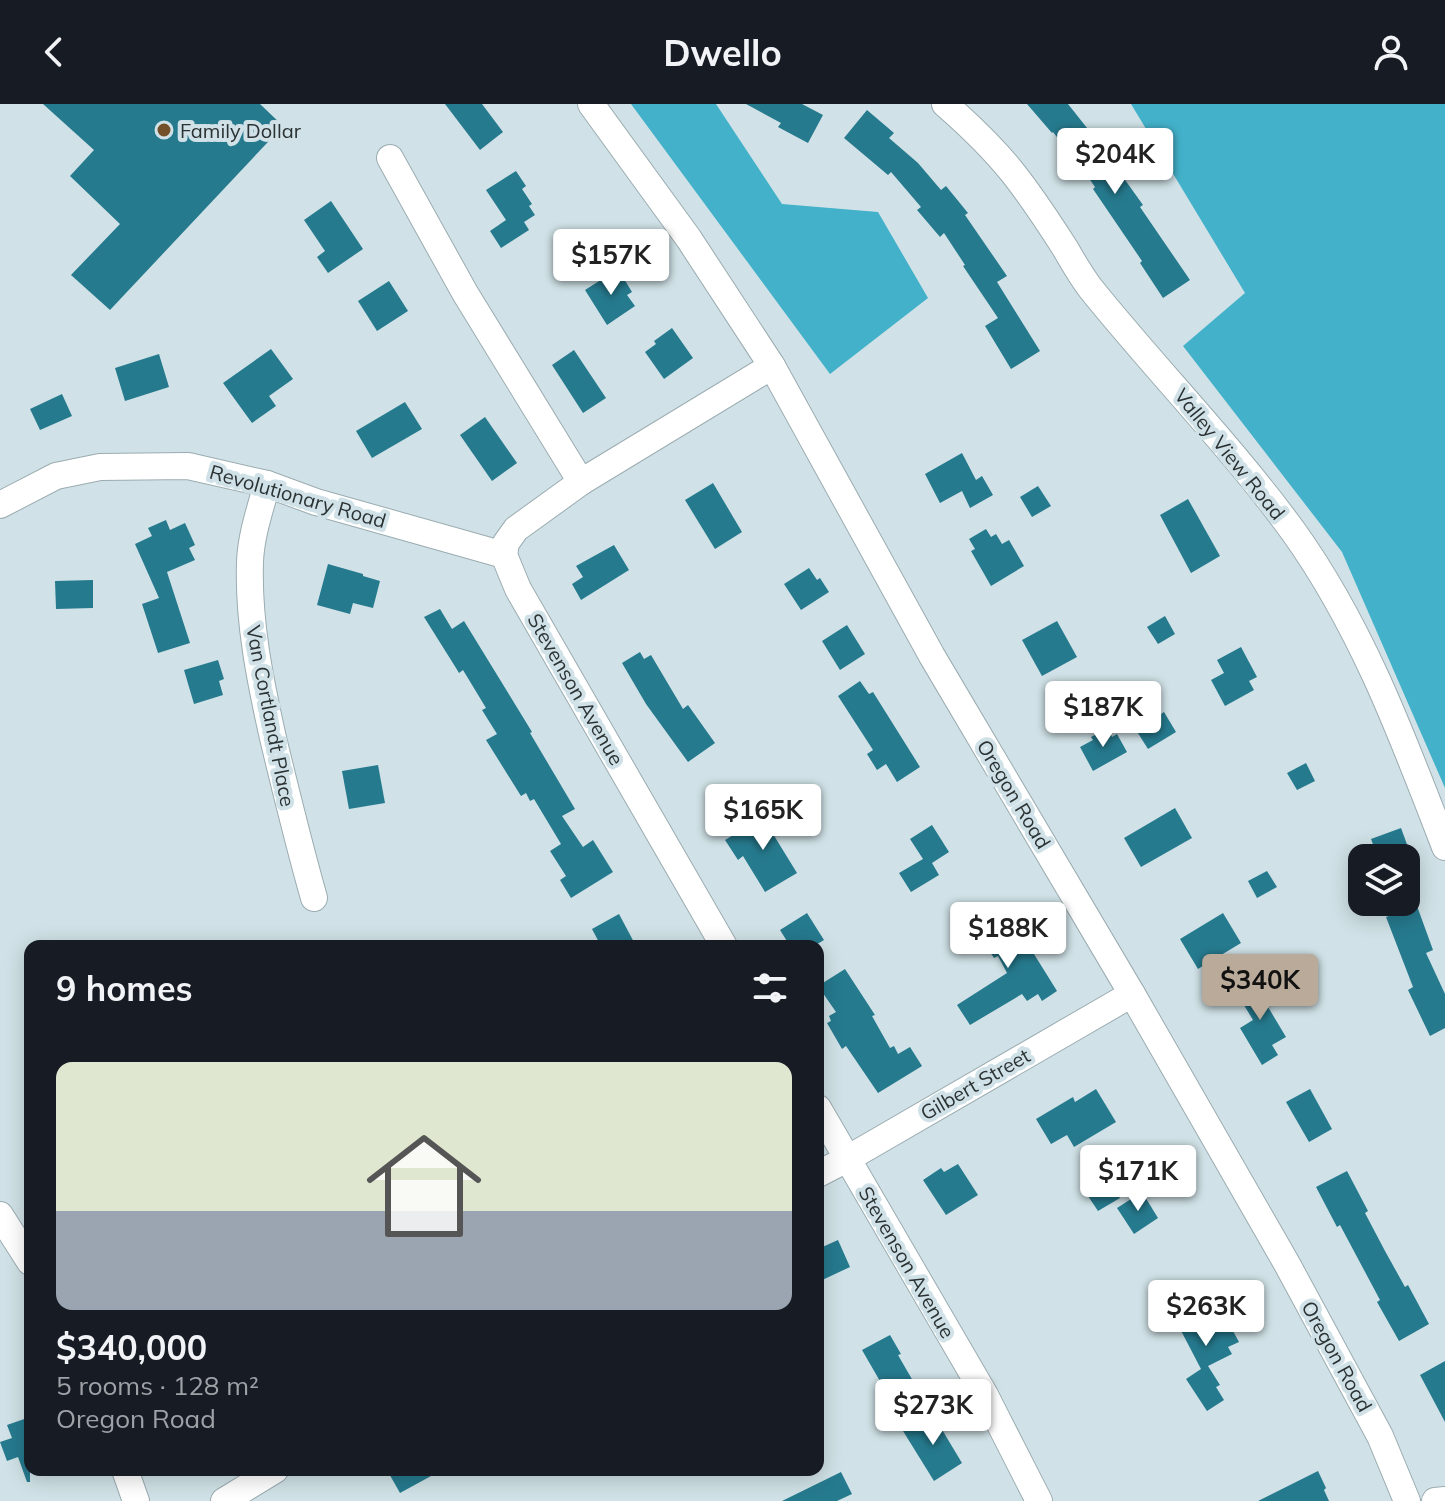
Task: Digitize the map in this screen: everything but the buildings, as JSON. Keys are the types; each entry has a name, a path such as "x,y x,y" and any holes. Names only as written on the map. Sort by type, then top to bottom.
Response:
{"street":[{"name":"Oregon Road","path":"591,104 689,239 772,366 932,656 1279,1250 1380,1436 1407,1501"},
{"name":"Valley View Road","path":"945,104 966,122 1013,174 1088,284 1131,338 1228,447 1294,533 1347,617 1376,677 1445,847"},
{"path":"390,158 465,293 581,482"},
{"path":"504,555 506,543 516,529 581,482 772,366"},
{"name":"Revolutionary Road","path":"0,505 56,476 100,467 188,466 267,484 316,502 504,555"},
{"name":"Van Cortlandt Place","path":"267,484 255,524 250,560 251,608 263,690 294,830 314,898"},
{"name":"Stevenson Avenue","path":"504,555 518,589 721,940"},
{"name":"Gilbert Street","path":"824,1171 1132,994"},
{"name":"Stevenson Avenue","path":"824,1119 985,1395 1039,1501"},
{"path":"0,1215 24,1253"},
{"path":"127,1476 136,1501"},
{"path":"224,1501 265,1476"},
{"path":"1435,1501 1445,1500"}],"shaded area":[{"path":"631,104 716,104 782,204 878,212 928,298 830,374"},
{"path":"1131,104 1445,104 1445,788 1342,552 1183,346 1245,293"}],"place":[{"name":"Family Dollar","path":"164,130"}]}
